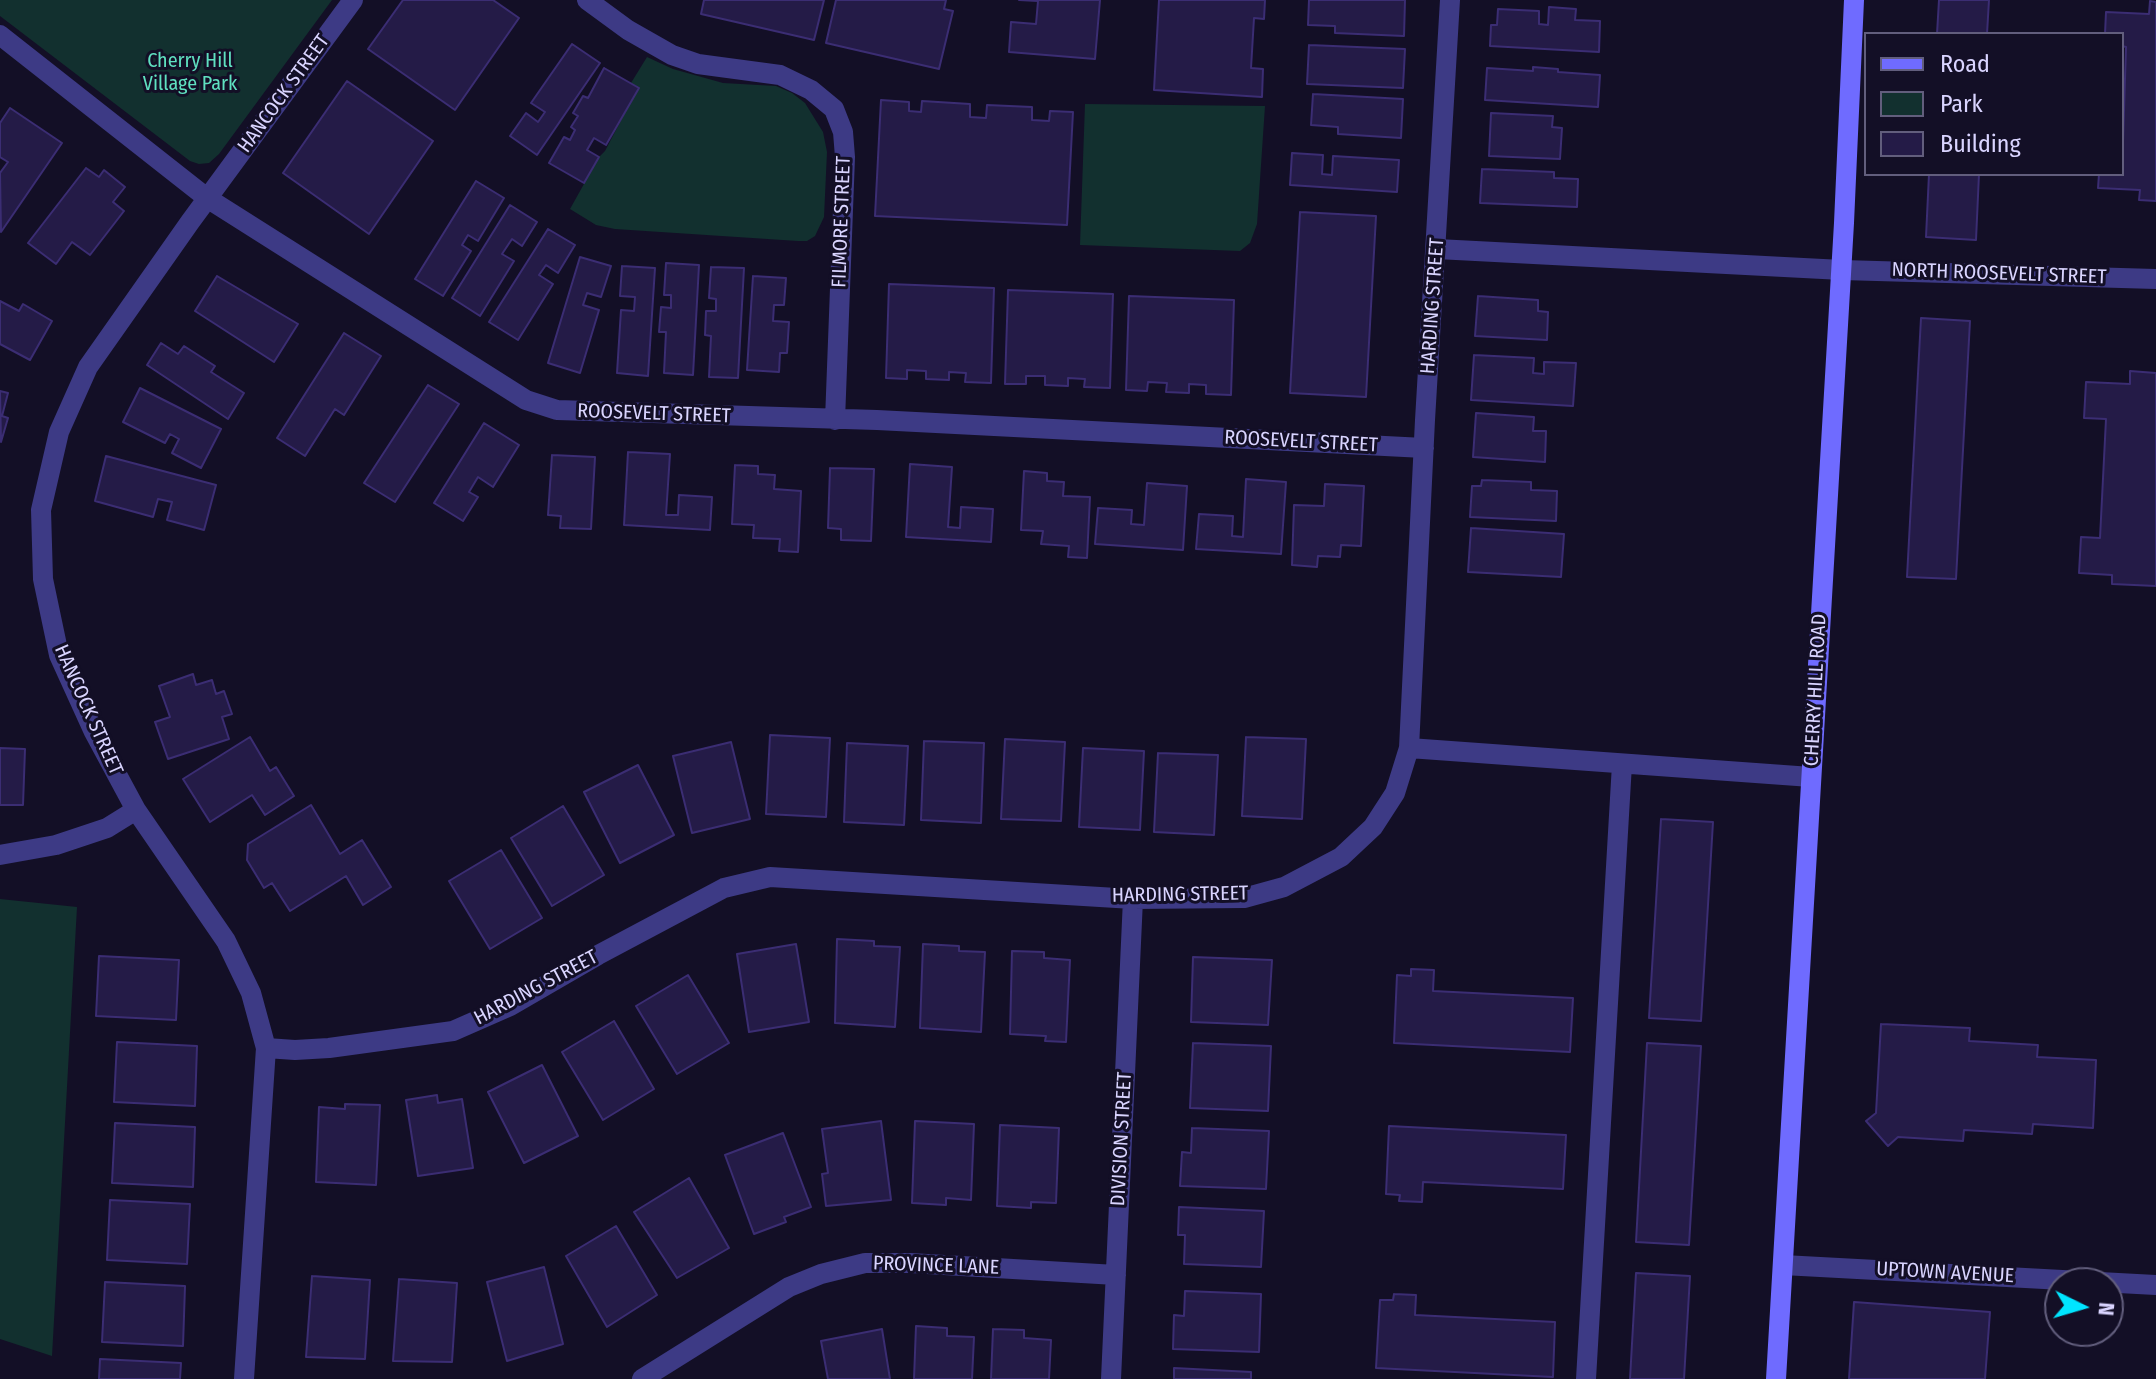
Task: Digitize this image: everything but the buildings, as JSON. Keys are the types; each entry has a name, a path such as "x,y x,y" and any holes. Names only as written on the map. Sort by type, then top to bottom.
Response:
{"main road":[{"name":"CHERRY HILL ROAD","path":"1776,1379 1842,270 1854,0"}],"street":[{"name":"HANCOCK STREET","path":"244,1379 266,1048 251,993 226,941 136,810 94,732 59,655 43,579 41,510 59,432 88,367 207,198 353,0"},
{"name":"FILMORE STREET","path":"587,0 628,30 672,55 698,64 780,75 811,90 834,109 843,132 845,157 835,420"},
{"name":"HARDING STREET","path":"266,1048 329,1048 453,1031 510,1006 724,888 770,877 1133,899 1244,898 1284,887 1341,857 1373,827 1395,793 1409,748 1450,0"},
{"name":"ROOSEVELT STREET","path":"0,35 207,198 526,400 557,410 1424,448"},
{"path":"1437,249 1842,270"},
{"name":"NORTH ROOSEVELT STREET","path":"1842,270 2156,279"},
{"path":"1409,748 1811,777"},
{"path":"1586,1379 1622,764"},
{"path":"0,855 56,845 107,828 136,810"},
{"name":"DIVISION STREET","path":"1111,1379 1133,899"},
{"name":"PROVINCE LANE","path":"642,1379 789,1287 821,1274 865,1263 1116,1275"},
{"name":"UPTOWN AVENUE","path":"1783,1265 2156,1285"}],"green space":[{"name":"Cherry Hill Village Park","path":"0,0 332,0 219,154 209,163 199,164 190,161 0,16"},
{"path":"647,57 673,69 723,83 776,86 805,103 823,132 827,152 824,217 815,236 807,241 798,241 615,229 596,225 570,209 638,88 631,83"},
{"path":"1085,104 1265,106 1257,224 1250,243 1240,251 1080,245"},
{"path":"0,899 77,907 52,1356 0,1339"}]}
